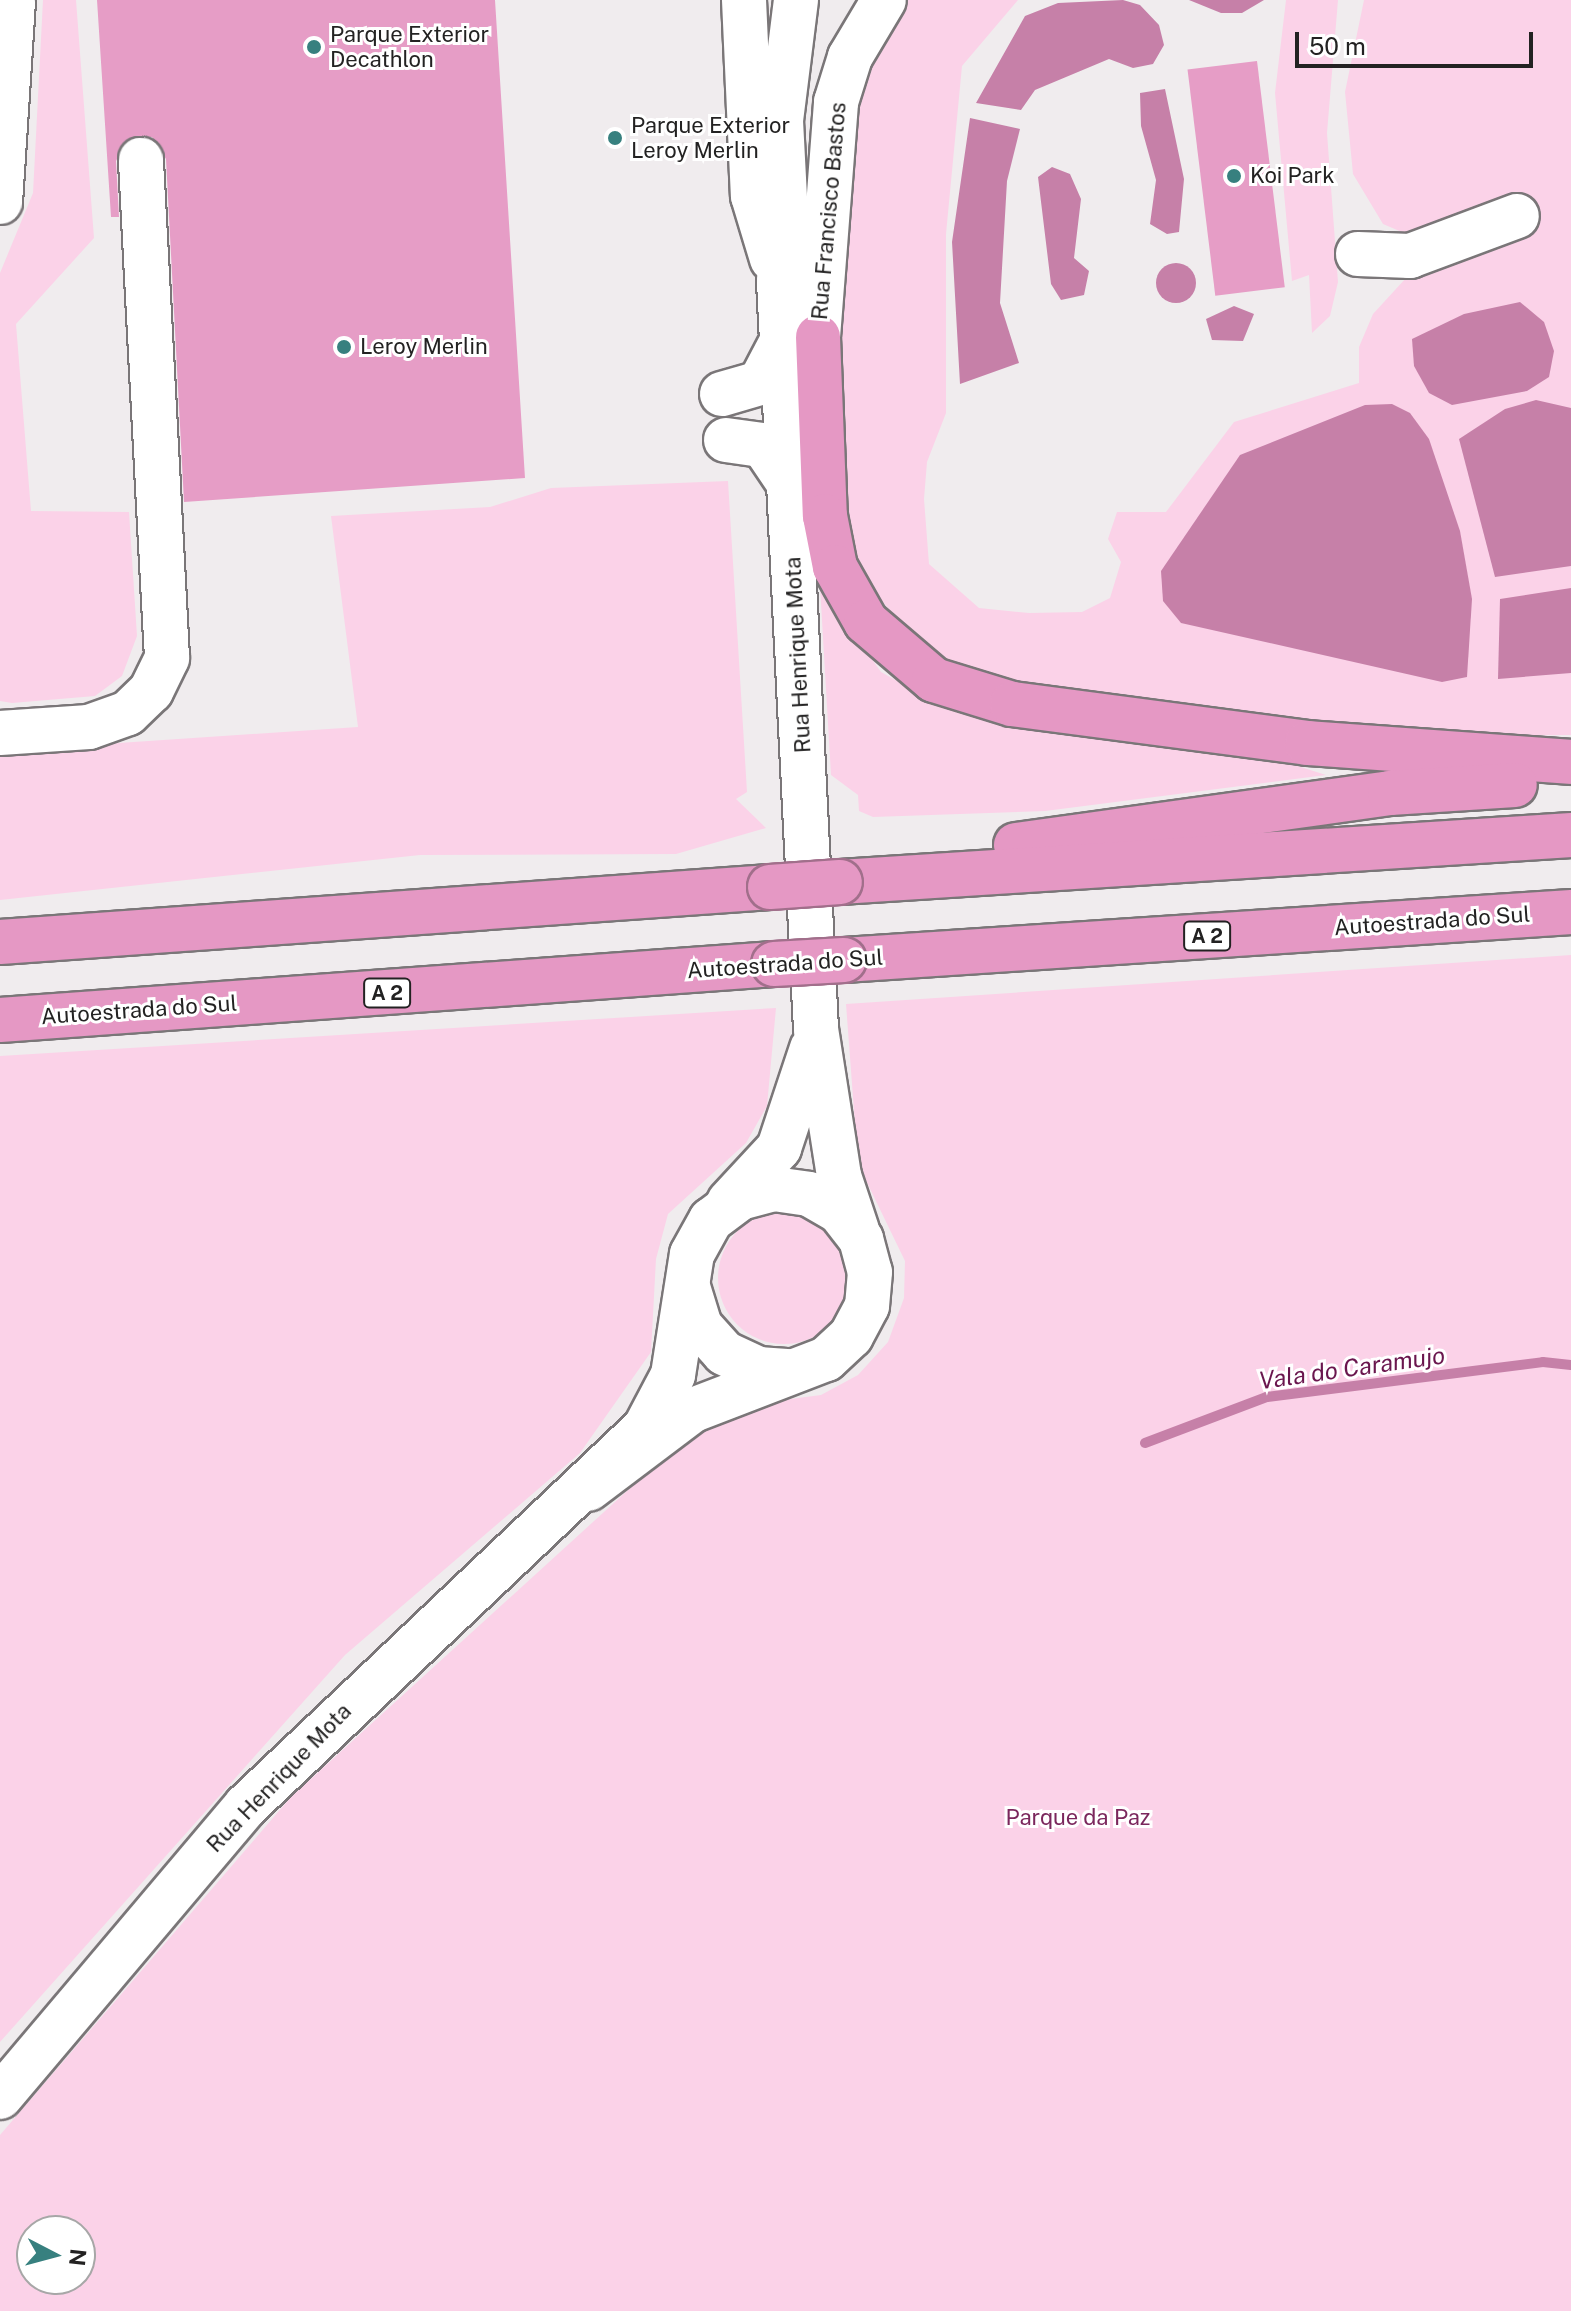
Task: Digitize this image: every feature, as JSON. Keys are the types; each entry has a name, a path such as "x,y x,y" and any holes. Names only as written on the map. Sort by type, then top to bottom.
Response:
{"highway":[{"path":"800,339 835,567 866,622 934,680 1012,704 1307,743 1571,762"},
{"path":"894,879 1057,838 1390,793 1571,781"},
{"path":"0,942 840,882 1571,835"},
{"name":"Autoestrada do Sul","path":"0,1020 774,964 1571,912"}],"street":[{"path":"0,202 13,0"},
{"name":"Rua Henrique Mota","path":"744,0 753,196 800,339 790,485 816,1029 839,1176 861,1239"},
{"name":"Rua Henrique Mota","path":"779,281 786,215 781,121 796,0"},
{"name":"Rua Francisco Bastos","path":"800,339 836,102 850,57 884,0"},
{"path":"722,394 760,383 800,339 805,126 791,44"},
{"path":"0,733 89,727 128,713 151,691 167,658 141,160"},
{"path":"1358,254 1410,256 1517,216"},
{"path":"726,440 763,445 790,485"},
{"name":"Rua Henrique Mota","path":"725,1207 779,1148 816,1029"},
{"path":"774,1189 809,1194 839,1211 861,1239 870,1272 861,1322 826,1359 693,1410 588,1489 661,1401 680,1344 688,1273 699,1236 725,1207 774,1189"},
{"path":"688,1273 700,1326 724,1353 758,1369 794,1371"},
{"name":"Rua Henrique Mota","path":"0,2097 246,1806 385,1669 588,1489"}],"green space":[{"path":"43,0 76,0 94,238 16,324 31,511 129,512 137,636 122,676 95,696 12,703 0,701 0,273 33,193"},
{"path":"908,0 1018,0 962,66 946,234 946,413 927,462 924,499 929,564 979,608 1029,613 1082,612 1110,598 1121,562 1108,539 1117,512 1166,512 1234,422 1359,383 1359,347 1373,314 1406,278 1456,255 1383,224 1353,174 1345,92 1364,0 1571,0 1571,735 1415,736 1062,695 975,677 923,648 861,577 841,486 840,351 858,87"},
{"path":"1286,0 1338,0 1327,133 1338,282 1330,316 1312,333 1309,275 1292,281 1275,93"},
{"path":"728,481 747,792 736,799 766,828 676,854 420,855 0,900 0,751 358,727 331,516 490,507 551,488"},
{"path":"820,586 881,672 931,700 1241,748 1326,775 1045,811 873,817 859,811 858,795 831,775"},
{"name":"Parque da Paz","path":"1571,955 1571,2311 0,2311 0,2135 291,1797 694,1430 761,1403 821,1395 858,1375 888,1342 904,1298 905,1261 858,1164 846,1004"},
{"path":"776,1008 767,1106 746,1143 668,1214 656,1259 651,1352 580,1453 345,1655 0,2042 0,1056"},
{"path":"784,1212 809,1217 830,1232 845,1253 850,1278 845,1303 830,1324 809,1339 784,1344 759,1339 738,1324 723,1303 718,1278 723,1253 738,1232 759,1217"}],"shaded area":[{"path":"1123,0 1140,5 1159,25 1164,45 1153,64 1133,68 1109,59 1035,90 1021,110 976,103 1025,16 1058,3"},
{"path":"1189,0 1264,0 1242,13 1221,13"},
{"path":"1165,89 1184,179 1179,232 1167,234 1150,224 1156,180 1141,126 1140,93"},
{"path":"970,118 1020,129 1007,181 1000,303 1019,363 960,384 952,242"},
{"path":"1052,167 1070,174 1081,199 1074,258 1089,271 1084,295 1061,300 1051,284 1038,177"},
{"path":"1176,263 1190,269 1196,283 1190,297 1176,303 1162,297 1156,283 1162,269"},
{"path":"1520,302 1544,322 1554,351 1549,377 1527,391 1452,405 1429,393 1414,366 1412,339 1464,314"},
{"path":"1234,306 1254,314 1243,341 1212,340 1206,319"},
{"path":"1536,400 1571,408 1571,566 1495,577 1459,439 1505,409"},
{"path":"1392,404 1410,413 1429,439 1460,531 1472,599 1467,677 1442,682 1181,623 1163,601 1161,571 1240,455 1365,405"},
{"path":"1571,588 1571,673 1498,679 1500,599"}],"building":[{"name":"Leroy Merlin","path":"97,0 495,0 525,478 184,502 166,159 152,137 127,140 116,161 119,217 111,217"},
{"name":"Koi Park","path":"1257,61 1285,287 1215,296 1188,70"}],"waterway":[{"name":"Vala do Caramujo","path":"1145,1443 1267,1397 1543,1362 1571,1365"}],"place":[{"name":"Parque Exterior Decathlon","path":"314,47"},
{"name":"Parque Exterior Leroy Merlin","path":"615,138"},
{"name":"Koi Park","path":"1234,176"},
{"name":"Leroy Merlin","path":"344,347"}]}
